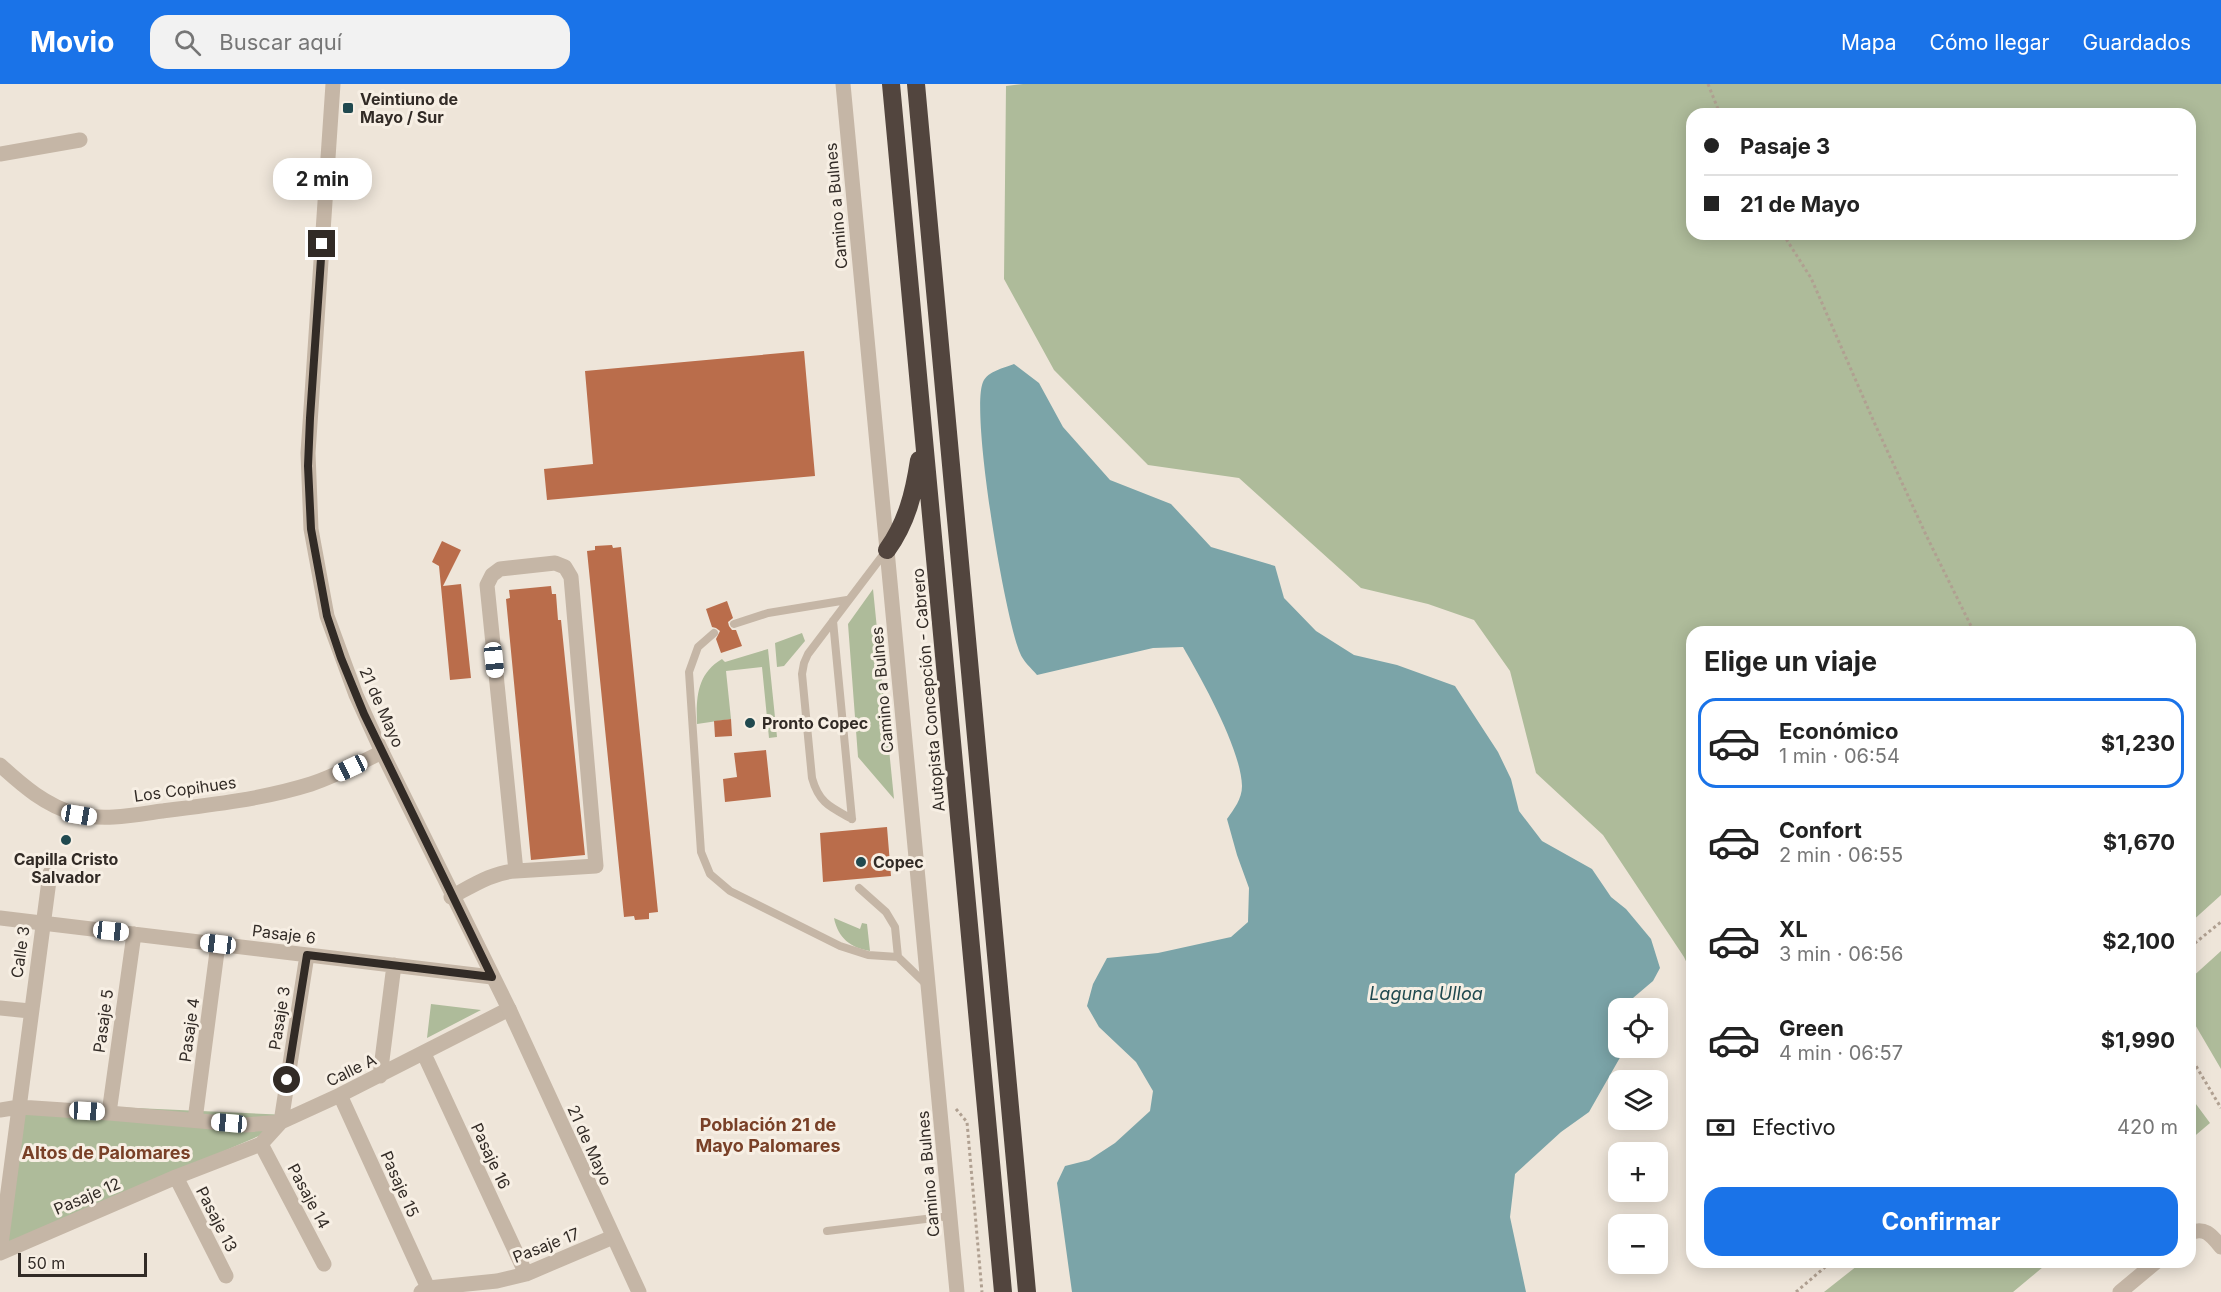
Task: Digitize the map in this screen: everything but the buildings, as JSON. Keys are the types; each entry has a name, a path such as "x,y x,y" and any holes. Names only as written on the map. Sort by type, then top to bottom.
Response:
{"highway":[{"name":"Autopista Concepción - Cabrero","path":"891,84 1003,1292"},
{"path":"916,84 1027,1292"},
{"path":"887,550 897,535 909,508 924,435"}],"street":[{"name":"21 de Mayo","path":"333,84 310,418 309,503 315,558 327,616 352,686 382,752 509,1009 639,1292"},
{"name":"Camino a Bulnes","path":"843,84 957,1292"},
{"path":"0,154 80,140"},
{"path":"452,897 495,875 516,871 596,866 571,577 565,567 555,563 500,569 492,575 487,585 516,871"},
{"name":"Los Copihues","path":"0,765 33,793 57,807 79,815 106,818 273,794 332,776 382,752"},
{"name":"Calle 3","path":"0,1252 50,873"},
{"name":"Pasaje 6","path":"0,918 492,977"},
{"name":"Pasaje 5","path":"109,1113 134,934"},
{"name":"Pasaje 4","path":"195,1120 218,944"},
{"name":"Pasaje 3","path":"280,1122 307,955"},
{"path":"380,1076 394,965"},
{"path":"0,1008 30,1011"},
{"name":"Calle A","path":"0,1110 19,1107 246,1125 280,1122 380,1076 509,1009"},
{"name":"Pasaje 16","path":"424,1054 526,1274"},
{"name":"Pasaje 15","path":"340,1095 424,1290"},
{"name":"Pasaje 12","path":"0,1252 176,1177 261,1144 280,1122"},
{"name":"Pasaje 14","path":"261,1144 324,1264"},
{"name":"Pasaje 13","path":"176,1177 226,1276"},
{"path":"2196,1231 2211,1234 2221,1247"},
{"name":"Pasaje 17","path":"424,1290 497,1281 526,1274 613,1238"},
{"path":"2120,1292 2149,1268"}],"lane":[{"path":"833,620 852,819 823,803 812,778 803,685 804,663 833,620 847,600 887,550"},
{"path":"734,624 768,613 847,600"},
{"path":"714,633 698,647 689,672 701,852 704,864 716,881 730,891 840,946 868,955 898,957 928,986"},
{"path":"859,888 886,912 895,927 898,957"},
{"path":"827,1231 950,1216"}],"path":[{"path":"1708,84 1718,108"},
{"path":"1787,240 1811,278 1883,443 1971,626"},
{"path":"2196,942 2221,922"},
{"path":"2196,1066 2221,1108"},
{"path":"951,1102 967,1122 982,1292"},
{"path":"1796,1292 1825,1268"}],"green space":[{"path":"1023,84 2221,84 2221,895 2196,918 2196,626 1686,626 1686,961 1603,835 1536,773 1510,671 1474,620 1428,604 1361,588 1239,478 1148,465 1054,370 1004,279 1006,86"},
{"path":"873,589 894,799 858,757 848,624"},
{"path":"802,633 805,641 784,666 777,667 775,643"},
{"path":"768,649 777,737 769,738 762,667 726,671 731,719 697,724 698,696 707,672 722,659 725,662"},
{"path":"834,918 860,929 862,923 867,924 870,951 846,941"},
{"path":"2221,951 2221,1069 2196,1026 2196,974"},
{"path":"431,1004 481,1010 427,1038"},
{"path":"26,1103 289,1115 268,1132 5,1246"},
{"path":"2196,1104 2210,1123 2196,1135"},
{"path":"1854,1268 2042,1268 2013,1292 1824,1292"}],"water":[{"name":"Laguna Ulloa","path":"1014,364 1039,383 1063,427 1110,480 1171,504 1211,547 1275,566 1284,598 1316,631 1354,655 1397,665 1455,686 1498,752 1511,779 1519,811 1542,841 1592,869 1611,897 1626,909 1651,939 1660,968 1653,981 1633,998 1608,998 1608,1058 1620,1058 1613,1070 1608,1070 1608,1079 1589,1112 1561,1132 1515,1174 1510,1217 1526,1292 1072,1292 1057,1183 1065,1166 1089,1160 1115,1143 1150,1111 1153,1091 1136,1062 1099,1027 1087,1006 1093,984 1107,958 1158,953 1231,937 1248,922 1249,888 1227,819 1237,804 1242,786 1240,771 1228,734 1183,647 1153,648 1037,675 1025,662 1014,633 998,560 981,432 980,401 983,382 997,370"}],"place":[{"name":"Veintiuno de Mayo / Sur","path":"348,108"},
{"name":"Pronto Copec","path":"750,723"},
{"name":"Capilla Cristo Salvador","path":"66,840"},
{"name":"Copec","path":"861,862"}],"district":[{"name":"Población 21 de Mayo Palomares","path":"768,1135"},
{"name":"Altos de Palomares","path":"106,1153"}],"route":[{"path":"287,1080 307,955 492,977 364,714 327,616 311,529 308,466 322,244"}]}
